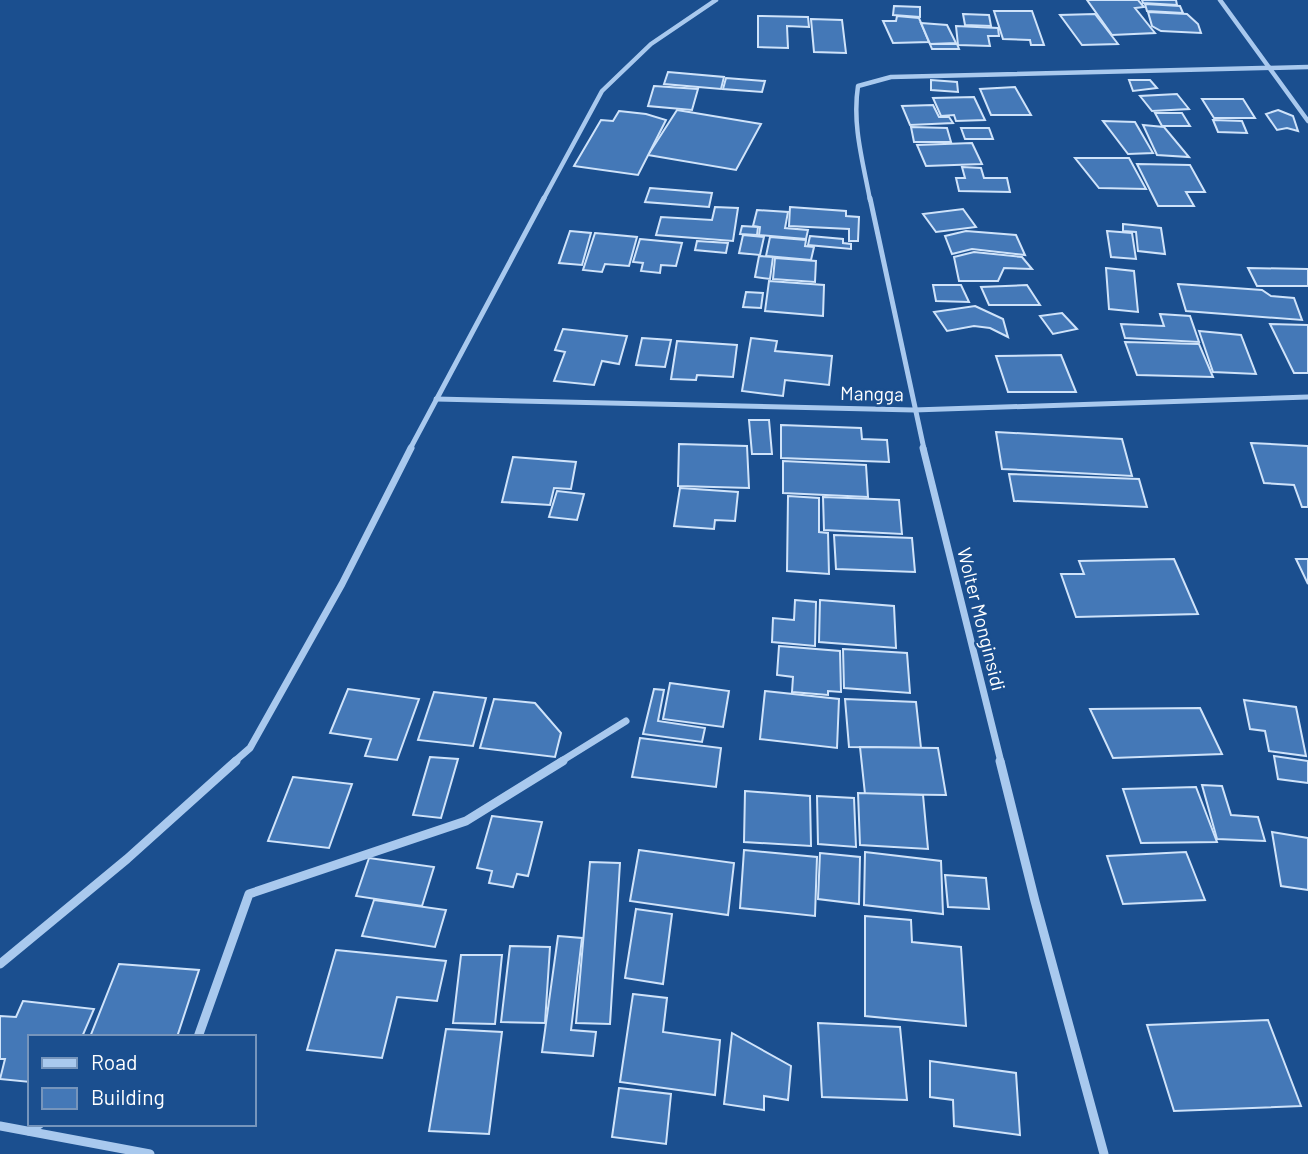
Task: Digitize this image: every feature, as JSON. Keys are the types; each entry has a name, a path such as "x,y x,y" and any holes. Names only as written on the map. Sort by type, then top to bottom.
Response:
{"street":[{"path":"0,964 127,859 250,748 342,584 436,399 601,91 651,44 716,0"},
{"path":"1220,0 1308,121"},
{"path":"1269,68 1308,67"},
{"name":"Wolter Monginsidi","path":"1104,1154 1035,901 914,410 858,135 855,105 858,86 891,77 1269,68"},
{"name":"Mangga","path":"436,399 914,410 1308,397"},
{"path":"199,1035 249,894 466,821 626,721"},
{"path":"0,1126 150,1154"},
{"path":"28,1131 37,1126"}],"building":[{"path":"1087,0 1138,0 1144,7 1135,8 1155,33 1112,35"},
{"path":"1142,0 1176,0 1177,5 1143,3"},
{"path":"1145,4 1180,6 1183,13 1147,11"},
{"path":"894,6 920,7 920,17 893,15"},
{"path":"994,11 1032,11 1044,45 1031,45 1030,40 1003,39"},
{"path":"1148,12 1187,14 1198,24 1201,33 1161,31 1152,26"},
{"path":"963,14 989,15 991,26 965,25"},
{"path":"1095,14 1118,44 1082,45 1060,15"},
{"path":"758,16 808,17 809,27 787,26 788,48 758,47"},
{"path":"897,16 919,18 929,42 893,43 883,21 896,21"},
{"path":"811,19 842,20 846,53 814,52"},
{"path":"921,23 947,25 956,43 930,44"},
{"path":"956,26 998,28 999,36 988,36 990,46 958,45"},
{"path":"930,44 957,44 959,49 932,49"},
{"path":"668,72 724,77 721,89 664,84"},
{"path":"726,78 765,81 762,92 723,89"},
{"path":"931,80 957,82 958,92 931,90"},
{"path":"1129,80 1150,80 1157,88 1133,91"},
{"path":"654,86 698,89 692,110 648,106"},
{"path":"1015,87 1031,115 991,115 980,89"},
{"path":"1177,94 1189,109 1152,111 1140,96"},
{"path":"974,97 985,120 956,121 954,115 941,116 933,98"},
{"path":"1202,99 1243,99 1255,118 1214,118"},
{"path":"933,105 939,117 949,117 953,123 910,125 902,106"},
{"path":"677,110 761,124 736,170 648,155"},
{"path":"1278,110 1293,116 1298,131 1287,128 1277,130 1266,114"},
{"path":"619,111 646,114 666,120 638,175 574,166 601,120 613,121"},
{"path":"1155,113 1182,113 1190,126 1162,126"},
{"path":"1213,120 1242,121 1247,133 1218,132"},
{"path":"1103,121 1135,122 1153,153 1128,154"},
{"path":"1143,125 1164,127 1189,157 1157,155"},
{"path":"911,127 947,128 951,142 914,142"},
{"path":"961,128 989,128 993,139 965,139"},
{"path":"972,143 982,164 926,166 917,145"},
{"path":"1075,158 1129,158 1146,189 1099,188"},
{"path":"1137,164 1190,165 1205,192 1186,192 1194,206 1158,206"},
{"path":"962,167 981,168 984,178 1007,178 1010,192 959,191 956,178 965,178"},
{"path":"650,188 712,193 709,207 645,202"},
{"path":"715,207 738,208 733,241 656,235 661,217 712,220"},
{"path":"790,207 846,211 846,216 859,217 858,241 849,241 849,229 789,226"},
{"path":"963,209 976,227 936,232 923,214"},
{"path":"757,210 788,212 785,228 808,230 806,239 759,235 760,227 753,226"},
{"path":"1123,224 1161,228 1165,254 1138,251 1136,232 1123,231"},
{"path":"742,226 758,227 757,235 740,234"},
{"path":"570,231 591,233 582,265 559,263"},
{"path":"966,231 1016,235 1025,255 972,249 952,254 945,236"},
{"path":"1107,231 1132,233 1136,259 1111,257"},
{"path":"595,233 637,237 629,266 605,264 602,272 583,270"},
{"path":"743,235 764,237 760,255 739,253"},
{"path":"810,236 843,239 843,243 851,244 851,249 808,245"},
{"path":"770,237 806,240 805,246 814,247 811,260 766,256"},
{"path":"640,239 682,243 676,266 661,265 660,273 641,271 643,263 633,262"},
{"path":"697,241 728,243 726,253 695,250"},
{"path":"974,252 1022,257 1032,269 1004,268 998,281 959,281 954,257"},
{"path":"759,256 773,257 770,279 755,277"},
{"path":"775,258 816,261 815,282 773,279"},
{"path":"1106,268 1134,271 1138,312 1109,309"},
{"path":"1248,268 1308,269 1308,286 1257,286"},
{"path":"769,281 824,285 823,316 765,311"},
{"path":"1178,284 1262,290 1271,296 1294,298 1302,320 1186,311"},
{"path":"933,285 961,285 969,302 936,301"},
{"path":"1027,285 1040,305 989,305 981,287"},
{"path":"746,292 763,293 761,308 743,307"},
{"path":"975,306 1003,319 1008,337 990,328 974,326 947,331 934,312"},
{"path":"1062,313 1077,329 1053,334 1040,316"},
{"path":"1160,314 1190,316 1199,342 1125,338 1121,324 1164,326"},
{"path":"1270,324 1308,325 1308,373 1294,373"},
{"path":"563,329 627,336 619,364 602,361 594,385 554,381 565,352 555,350"},
{"path":"1199,331 1241,335 1256,374 1213,372"},
{"path":"642,338 671,340 665,367 636,365"},
{"path":"751,338 777,341 775,351 832,356 829,385 785,380 783,396 742,391"},
{"path":"677,341 737,345 733,377 697,375 696,380 671,379"},
{"path":"1125,342 1199,344 1213,377 1137,375"},
{"path":"1061,355 1076,392 1008,392 996,356"},
{"path":"749,420 769,420 772,454 752,454"},
{"path":"781,425 861,428 862,439 887,440 889,462 781,458"},
{"path":"996,432 1122,439 1132,476 1002,469"},
{"path":"1251,443 1308,446 1308,507 1302,507 1294,485 1264,483"},
{"path":"679,444 747,446 749,488 678,486"},
{"path":"513,457 576,462 571,489 554,488 550,505 502,502"},
{"path":"783,461 866,465 868,497 783,493"},
{"path":"1009,474 1139,479 1147,507 1014,501"},
{"path":"680,488 738,492 735,521 715,520 714,529 674,526"},
{"path":"557,491 584,494 577,520 549,517"},
{"path":"788,496 819,498 819,532 828,533 829,574 787,571"},
{"path":"823,497 899,500 902,534 824,530"},
{"path":"834,535 912,538 915,572 836,569"},
{"path":"1174,559 1198,614 1076,617 1061,574 1084,574 1079,561"},
{"path":"1296,559 1308,559 1308,584"},
{"path":"795,600 816,602 815,646 772,642 773,618 794,620"},
{"path":"820,600 894,606 896,648 819,642"},
{"path":"779,646 840,651 841,692 828,691 828,695 792,692 793,677 777,675"},
{"path":"843,649 907,653 910,693 844,688"},
{"path":"670,683 729,691 723,727 663,719"},
{"path":"348,689 419,699 397,760 365,756 371,739 330,733"},
{"path":"654,689 664,690 658,721 705,728 702,742 643,734"},
{"path":"765,691 839,699 837,748 760,739"},
{"path":"434,692 486,698 473,746 418,740"},
{"path":"494,699 535,703 561,733 555,757 480,748"},
{"path":"845,699 916,702 921,748 849,747"},
{"path":"1244,700 1296,707 1306,756 1269,751 1265,731 1250,729"},
{"path":"1200,708 1222,754 1113,758 1090,709"},
{"path":"640,738 721,748 716,787 632,777"},
{"path":"860,747 938,748 946,795 865,794"},
{"path":"1274,756 1308,761 1308,783 1278,779"},
{"path":"430,757 458,759 441,818 413,815"},
{"path":"293,777 352,784 329,848 268,841"},
{"path":"1202,785 1222,786 1231,815 1258,817 1265,841 1217,839"},
{"path":"1196,787 1217,842 1141,843 1123,789"},
{"path":"745,791 810,796 811,846 744,842"},
{"path":"858,793 923,795 928,849 860,845"},
{"path":"817,796 854,798 856,847 818,844"},
{"path":"492,816 542,822 528,876 517,874 513,887 489,883 492,871 477,868"},
{"path":"1272,832 1308,838 1308,890 1281,886"},
{"path":"639,850 734,863 728,915 630,901"},
{"path":"744,850 817,857 815,916 740,908"},
{"path":"865,852 941,861 943,914 864,905"},
{"path":"1186,852 1205,900 1123,904 1107,856"},
{"path":"820,853 860,857 859,904 818,899"},
{"path":"369,858 434,867 422,906 356,896"},
{"path":"590,862 620,863 610,1024 576,1023"},
{"path":"945,875 986,878 989,909 948,907"},
{"path":"374,900 446,910 435,947 362,936"},
{"path":"636,909 672,914 663,984 625,978"},
{"path":"865,916 911,920 912,942 961,947 966,1026 865,1016"},
{"path":"558,936 582,938 571,1030 596,1032 593,1056 542,1052"},
{"path":"510,946 550,947 545,1023 501,1022"},
{"path":"336,950 446,961 437,1001 397,997 382,1058 307,1050"},
{"path":"461,955 502,955 495,1024 453,1023"},
{"path":"119,964 199,970 178,1035 91,1035"},
{"path":"633,994 667,998 663,1032 720,1040 715,1095 620,1082"},
{"path":"23,1001 94,1009 83,1035 28,1035 28,1082 0,1079 5,1059 0,1059 0,1016 16,1017"},
{"path":"1268,1020 1301,1106 1174,1111 1147,1025"},
{"path":"818,1023 900,1027 907,1100 822,1097"},
{"path":"446,1029 502,1032 489,1134 429,1131"},
{"path":"732,1033 791,1066 788,1100 764,1096 764,1110 724,1104"},
{"path":"930,1061 1016,1073 1020,1135 954,1126 953,1100 930,1097"},
{"path":"619,1088 671,1094 666,1144 612,1137"}]}
